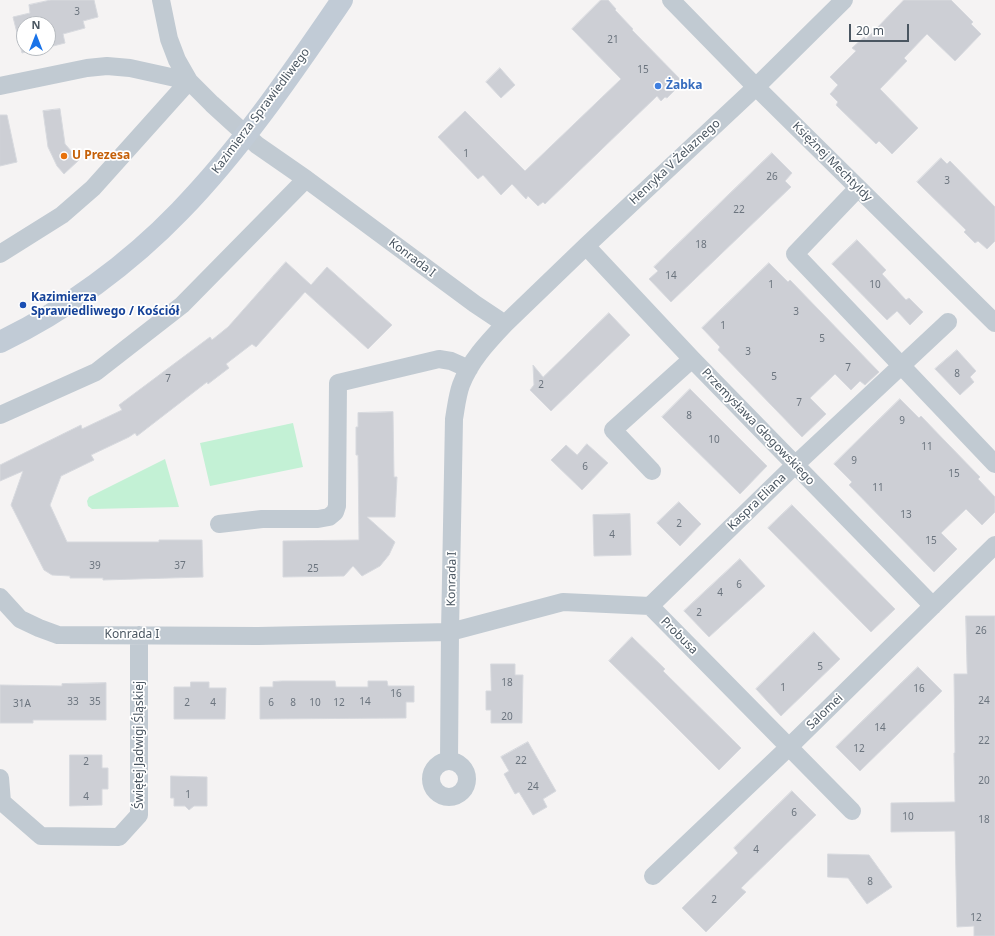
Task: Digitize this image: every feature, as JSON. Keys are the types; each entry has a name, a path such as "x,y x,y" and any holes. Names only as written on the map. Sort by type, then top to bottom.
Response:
{"street":[{"name":"Konrada I","path":"0,597 20,619 58,635 258,636 450,632 454,419 461,386 469,369 487,343 504,324 245,135 189,81 177,60 169,39 161,0"},
{"name":"Kazimierza Sprawiedliwego","path":"0,342 69,303 120,266 180,211 245,135 298,64 342,0"},
{"name":"Księżnej Mechtyldy","path":"671,0 995,323"},
{"name":"Henryka V Żelaznego","path":"504,324 756,86 844,0"},
{"path":"0,86 87,68 107,66 130,68 189,81 93,188 62,216 0,254"},
{"path":"0,415 96,372 182,305 306,179"},
{"path":"858,188 795,254 995,464"},
{"name":"Przemysława Głogowskiego","path":"586,246 692,360 933,606"},
{"name":"Kaspra Eliana","path":"650,606 795,465 948,322"},
{"path":"219,524 262,519 318,519 329,517 335,512 337,506 338,383 439,359 451,361 469,369"},
{"path":"652,471 614,430 692,360"},
{"name":"Salomei","path":"653,876 789,747 995,545"},
{"path":"449,761 450,632 563,602 650,606"},
{"name":"Probusa","path":"650,606 852,811"},
{"name":"Świętej Jadwigi Śląskiej","path":"0,778 2,802 41,836 119,837 140,815 139,635"}],"green space":[{"path":"293,423 303,467 210,486 200,443"},
{"path":"165,459 179,507 92,509 88,506 87,501 89,497"}],"building":[{"path":"51,0 94,0 98,17 83,21 85,28 63,34 65,43 56,45 56,16 17,16 30,13 29,5"},
{"path":"601,0 608,0 616,9 615,10 633,29 632,30 681,80 678,83 680,85 667,98 665,97 661,101 657,96 545,204 543,202 538,206 528,196 526,199 512,184 501,195 483,175 478,179 438,137 465,111 525,171 621,79 572,29"},
{"path":"904,0 951,0 973,22 971,24 981,34 955,61 927,34 904,58 907,61 880,89 918,128 892,154 879,141 876,144 836,105 838,102 830,94 838,85 830,77 856,51 852,48 864,37 866,39"},
{"path":"16,16 16,29 13,17"},
{"path":"500,68 515,85 501,98 486,82"},
{"path":"60,109 65,144 79,160 64,174 57,166 48,147 43,111"},
{"path":"0,115 7,115 17,162 0,166"},
{"path":"772,153 792,173 785,181 791,187 671,302 649,279 658,271 654,267"},
{"path":"941,158 947,164 950,161 995,207 995,241 987,249 978,241 975,243 964,232 966,230 917,182"},
{"path":"857,240 886,270 882,274 906,300 909,298 923,312 910,325 897,311 887,320 832,264"},
{"path":"286,262 311,285 327,267 392,325 368,349 305,292 256,347 252,344 226,364 229,368 208,384 207,382 137,436 135,433 91,455 94,460 61,476 50,505 67,542 159,542 159,540 202,540 203,577 103,580 103,578 70,578 70,576 52,575 44,570 11,505 23,471 0,481 0,465 81,425 82,429 122,410 119,405 210,337 212,340 228,327"},
{"path":"769,263 788,282 790,280 879,372 865,385 860,381 851,390 835,374 810,398 826,414 802,437 718,350 720,347 702,328"},
{"path":"609,313 630,335 551,411 530,390 534,385 533,365 543,377"},
{"path":"957,350 976,371 970,377 974,382 960,395 935,369"},
{"path":"690,389 767,466 740,494 662,417"},
{"path":"900,399 919,418 921,416 980,477 978,479 995,497 995,512 982,525 966,509 941,533 957,549 934,572 849,485 852,482 834,464"},
{"path":"393,412 394,477 397,477 395,517 367,517 395,542 389,555 380,566 362,576 353,566 344,576 283,577 283,541 359,540 358,455 356,455 356,427 358,427 358,413"},
{"path":"587,444 608,463 582,490 551,460 566,445 577,455"},
{"path":"679,502 701,524 680,546 657,523"},
{"path":"792,505 895,609 871,632 768,528"},
{"path":"630,514 631,555 594,556 593,515"},
{"path":"740,559 765,586 709,637 684,611"},
{"path":"966,616 995,616 995,936 974,936 974,926 957,927 955,831 891,832 891,803 955,802 954,674 967,674"},
{"path":"814,632 840,659 781,716 756,689"},
{"path":"632,637 665,669 663,671 741,748 719,770 609,661"},
{"path":"491,664 515,664 515,675 523,675 522,723 491,723 491,710 486,710 486,691 491,691"},
{"path":"918,667 942,691 860,771 836,747"},
{"path":"335,681 336,687 368,687 368,681 387,681 388,686 414,686 414,702 406,702 406,718 260,719 260,687 273,687 273,682"},
{"path":"191,682 209,682 209,688 226,688 225,719 174,719 174,687 190,687"},
{"path":"106,683 106,720 33,720 33,723 0,723 0,685 62,686 62,684"},
{"path":"528,742 556,791 543,799 547,807 533,815 519,792 515,794 504,774 509,771 501,757"},
{"path":"70,755 102,755 102,768 108,768 108,789 102,789 102,805 70,806"},
{"path":"171,776 207,777 207,806 194,806 189,810 185,806 174,806 174,798 171,798"},
{"path":"792,791 816,815 741,888 746,892 706,932 682,908 738,853 734,848"},
{"path":"828,854 869,855 892,887 867,904 848,878 828,877"}],"place":[{"name":"Żabka","path":"658,86"},
{"name":"U Prezesa","path":"64,156"},
{"name":"Kazimierza Sprawiedliwego / Kościół","path":"23,305"}]}
